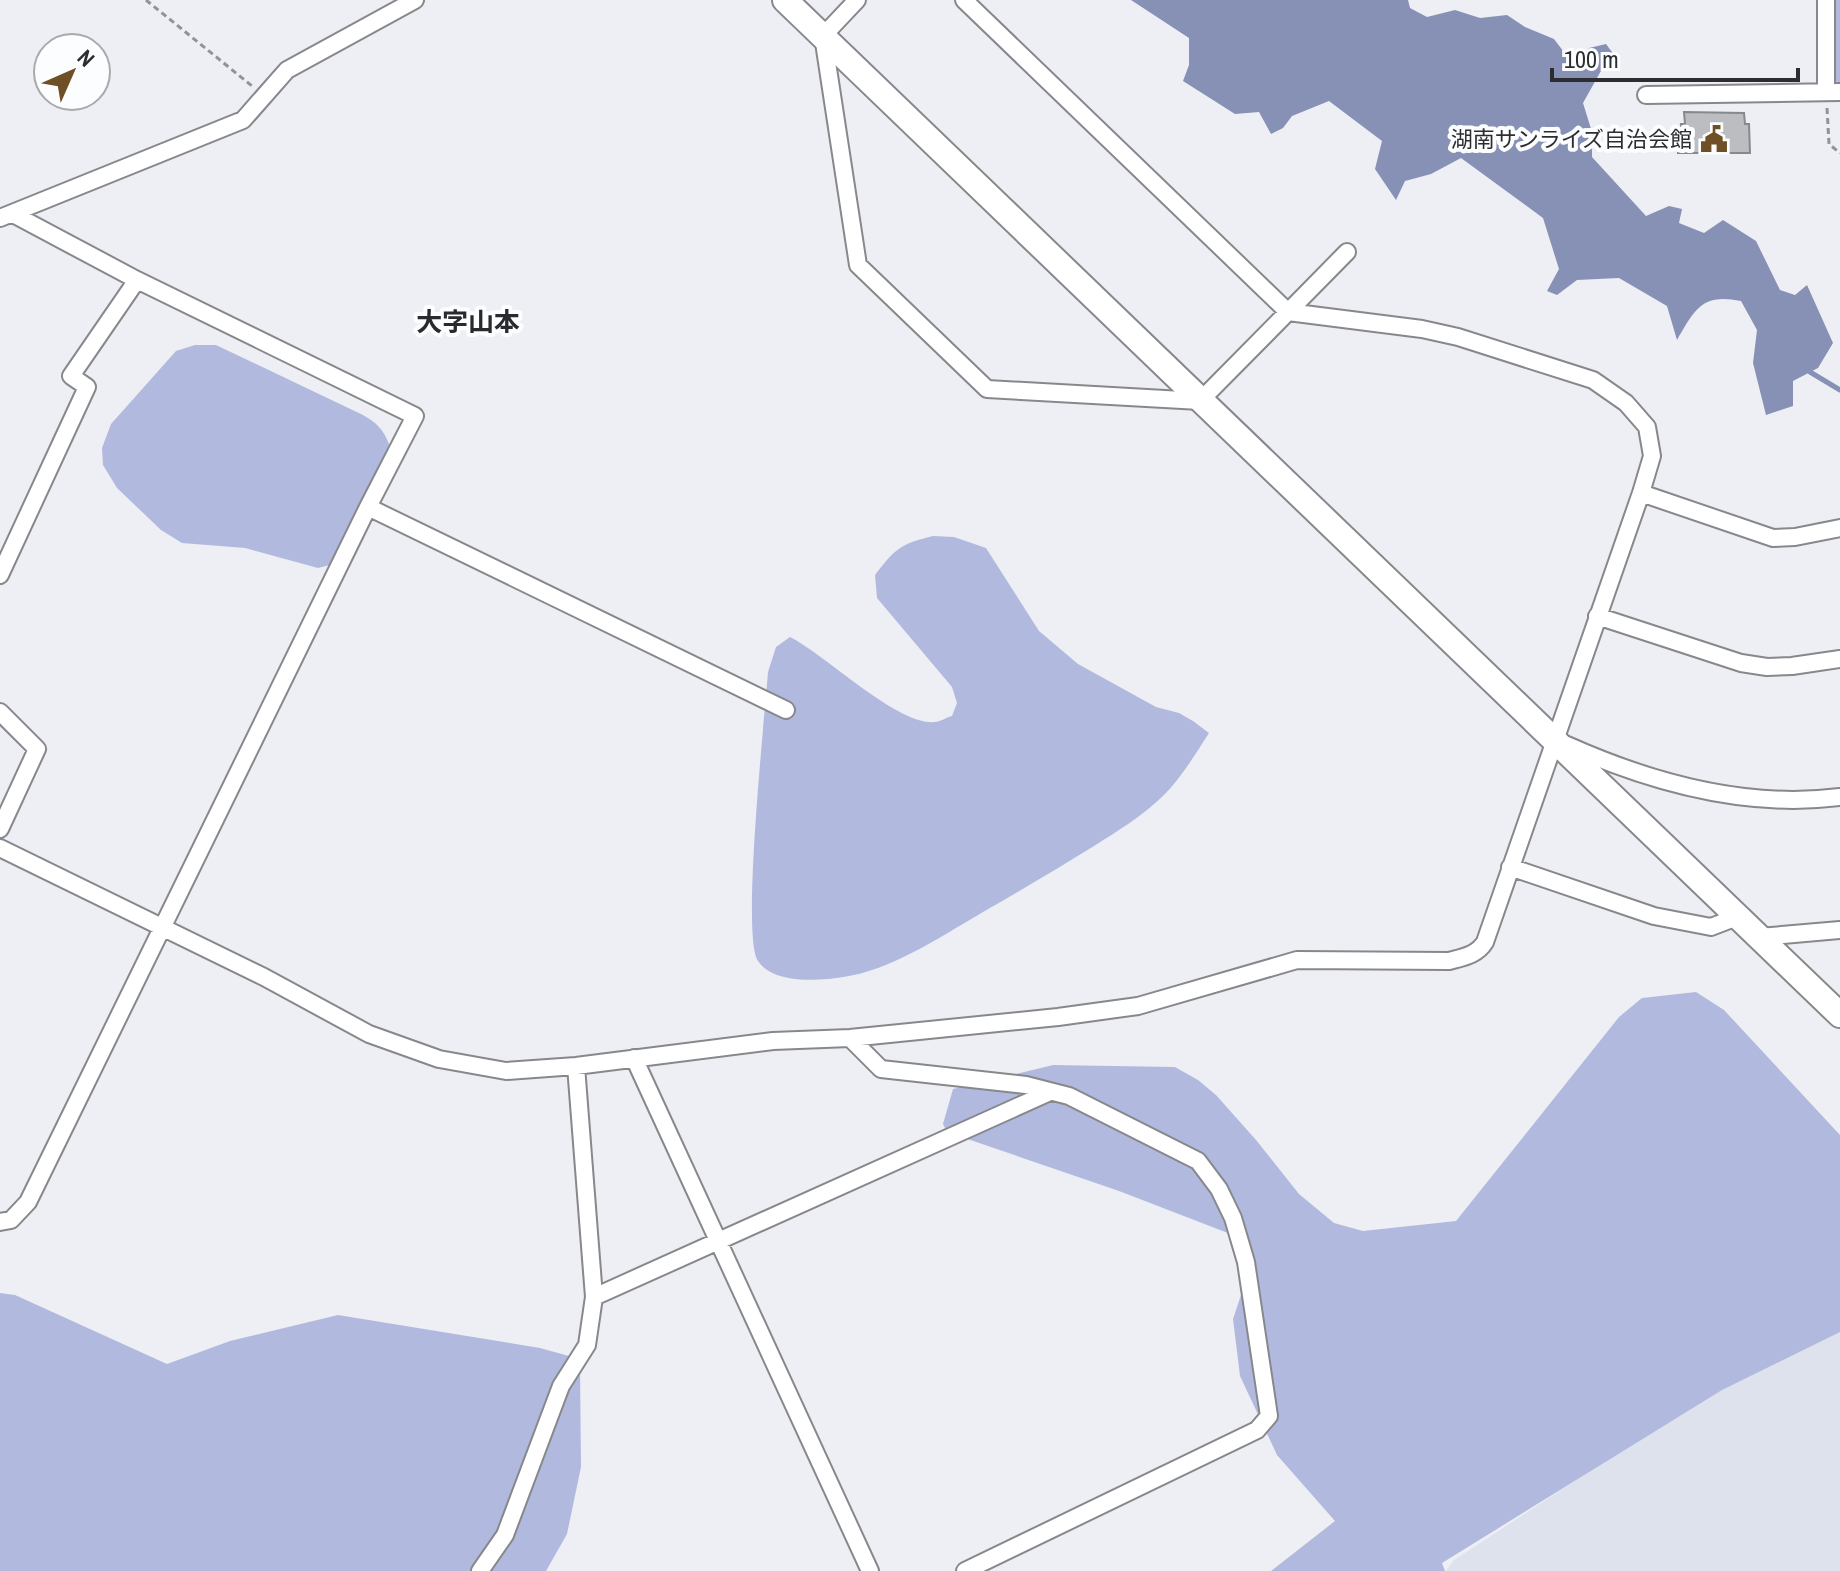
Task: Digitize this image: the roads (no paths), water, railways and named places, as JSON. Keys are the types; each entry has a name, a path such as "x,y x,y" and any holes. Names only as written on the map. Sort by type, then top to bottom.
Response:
{"street":[{"path":"7,216 243,120 287,70 415,0"},
{"path":"785,0 1840,1015"},
{"path":"823,36 857,0"},
{"path":"0,848 264,977 369,1034 439,1059 506,1071 576,1066 773,1041 850,1038 1058,1017 1138,1006 1297,960 1449,961 1480,951 1641,493 1652,456 1647,427 1626,403 1593,380 1458,337 1422,329 1288,312 964,0"},
{"path":"1646,95 1833,92 1826,0"},
{"path":"823,36 858,265 987,389 1200,401 1347,252"},
{"path":"0,1222 11,1220 28,1202 415,416 7,216"},
{"path":"0,575 87,387 71,376 137,280"},
{"path":"1641,493 1773,538 1840,528"},
{"path":"368,507 786,710"},
{"path":"1597,616 1741,663 1767,667 1792,666 1840,659"},
{"path":"0,712 37,749 0,829"},
{"path":"1555,739 1592,756 1709,793 1786,800 1840,797"},
{"path":"1510,867 1654,916 1711,927 1737,917"},
{"path":"1759,937 1840,930"},
{"path":"850,1038 881,1069 1026,1085 1069,1096 1198,1161 1219,1189 1233,1218 1246,1262 1269,1416 1257,1430 965,1571"},
{"path":"634,1058 870,1571"},
{"path":"480,1571 505,1535 561,1386 587,1345 594,1297 576,1066"},
{"path":"594,1297 1050,1092"}],"waterway":[{"path":"1810,372 1840,390"}],"place":[{"name":"湖南サンライズ自治会館","path":"1714,139"}],"district":[{"name":"大字山本","path":"468,321"}]}
